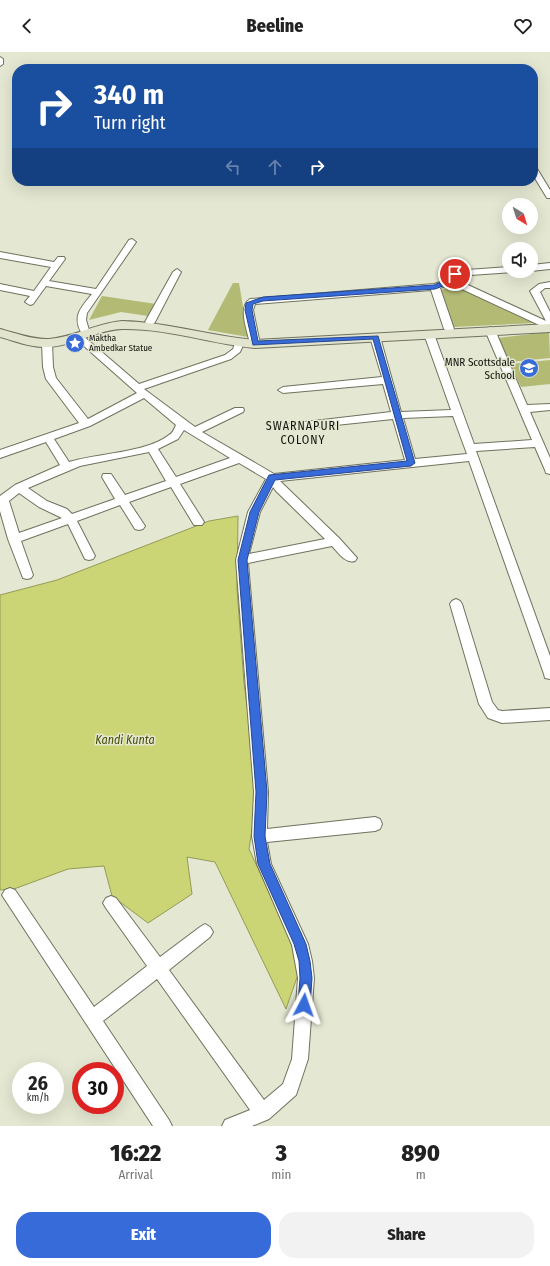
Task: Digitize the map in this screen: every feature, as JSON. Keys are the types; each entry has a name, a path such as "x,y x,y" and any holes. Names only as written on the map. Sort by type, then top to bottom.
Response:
{"street":[{"path":"0,59 0,64"},
{"path":"538,177 550,196"},
{"path":"77,335 82,312 98,292 132,242"},
{"path":"0,255 58,262 30,302"},
{"path":"538,267 550,266"},
{"path":"452,280 451,276 454,274 502,271"},
{"path":"150,322 177,272"},
{"path":"255,342 248,310 250,303 253,301 435,287 452,280 548,324"},
{"path":"44,283 98,292"},
{"path":"548,324 535,291 542,286 550,285"},
{"path":"0,287 36,294"},
{"path":"435,287 448,329"},
{"path":"77,335 109,321 122,320 150,322 255,342 429,334 548,324"},
{"path":"0,333 47,343 105,328 120,325 135,325 239,343 548,324"},
{"path":"490,330 550,470"},
{"path":"429,334 550,674"},
{"path":"77,335 140,391 182,424 241,458 272,478 280,488 351,558"},
{"path":"376,337 411,463"},
{"path":"47,343 48,367 51,379 86,424"},
{"path":"0,454 86,424 140,391 228,357 237,350 239,343"},
{"path":"284,390 388,380"},
{"path":"524,409 550,407"},
{"path":"195,431 239,410"},
{"path":"288,427 398,416 457,413"},
{"path":"27,575 14,539 3,500 8,494 82,462 151,447 174,436 182,424"},
{"path":"48,437 68,467"},
{"path":"272,478 411,463 471,452 539,444"},
{"path":"151,447 198,522"},
{"path":"14,539 122,500 173,484 241,458"},
{"path":"107,476 139,526"},
{"path":"231,1126 254,1120 290,1089 300,1059 306,978 300,944 264,864 259,836 261,792 242,560 254,512 272,478"},
{"path":"20,488 42,504 63,512 71,519 89,556"},
{"path":"242,560 335,541"},
{"path":"456,604 486,704 493,714 502,717 550,714"},
{"path":"259,836 375,824"},
{"path":"10,895 163,1126"},
{"path":"111,903 158,968 254,1120"},
{"path":"92,1019 205,932"}],"shaded area":[{"path":"233,283 239,283 248,337 208,330"},
{"path":"453,284 536,323 454,327 440,291"},
{"path":"102,296 156,304 148,316 121,312 89,320"},
{"path":"549,332 550,358 510,362 498,338"},
{"path":"550,360 550,384 521,387 510,364"}],"water":[{"name":"Kandi Kunta","path":"238,516 237,589 244,683 258,790 249,849 302,963 286,1009 215,862 187,857 192,894 148,923 112,896 104,866 68,869 14,889 0,890 0,595 57,580 209,521"}],"place":[{"name":"Maktha Ambedkar Statue","path":"75,343"},
{"name":"MNR Scottsdale School","path":"529,368"}],"district":[{"name":"SWARNAPURI COLONY","path":"303,433"}],"route":[{"path":"304,1005 306,978 300,944 264,864 259,836 261,792 242,560 254,512 272,478 411,463 376,337 255,344 248,310 250,303 263,299 435,287 452,280 451,276 455,274"}]}
